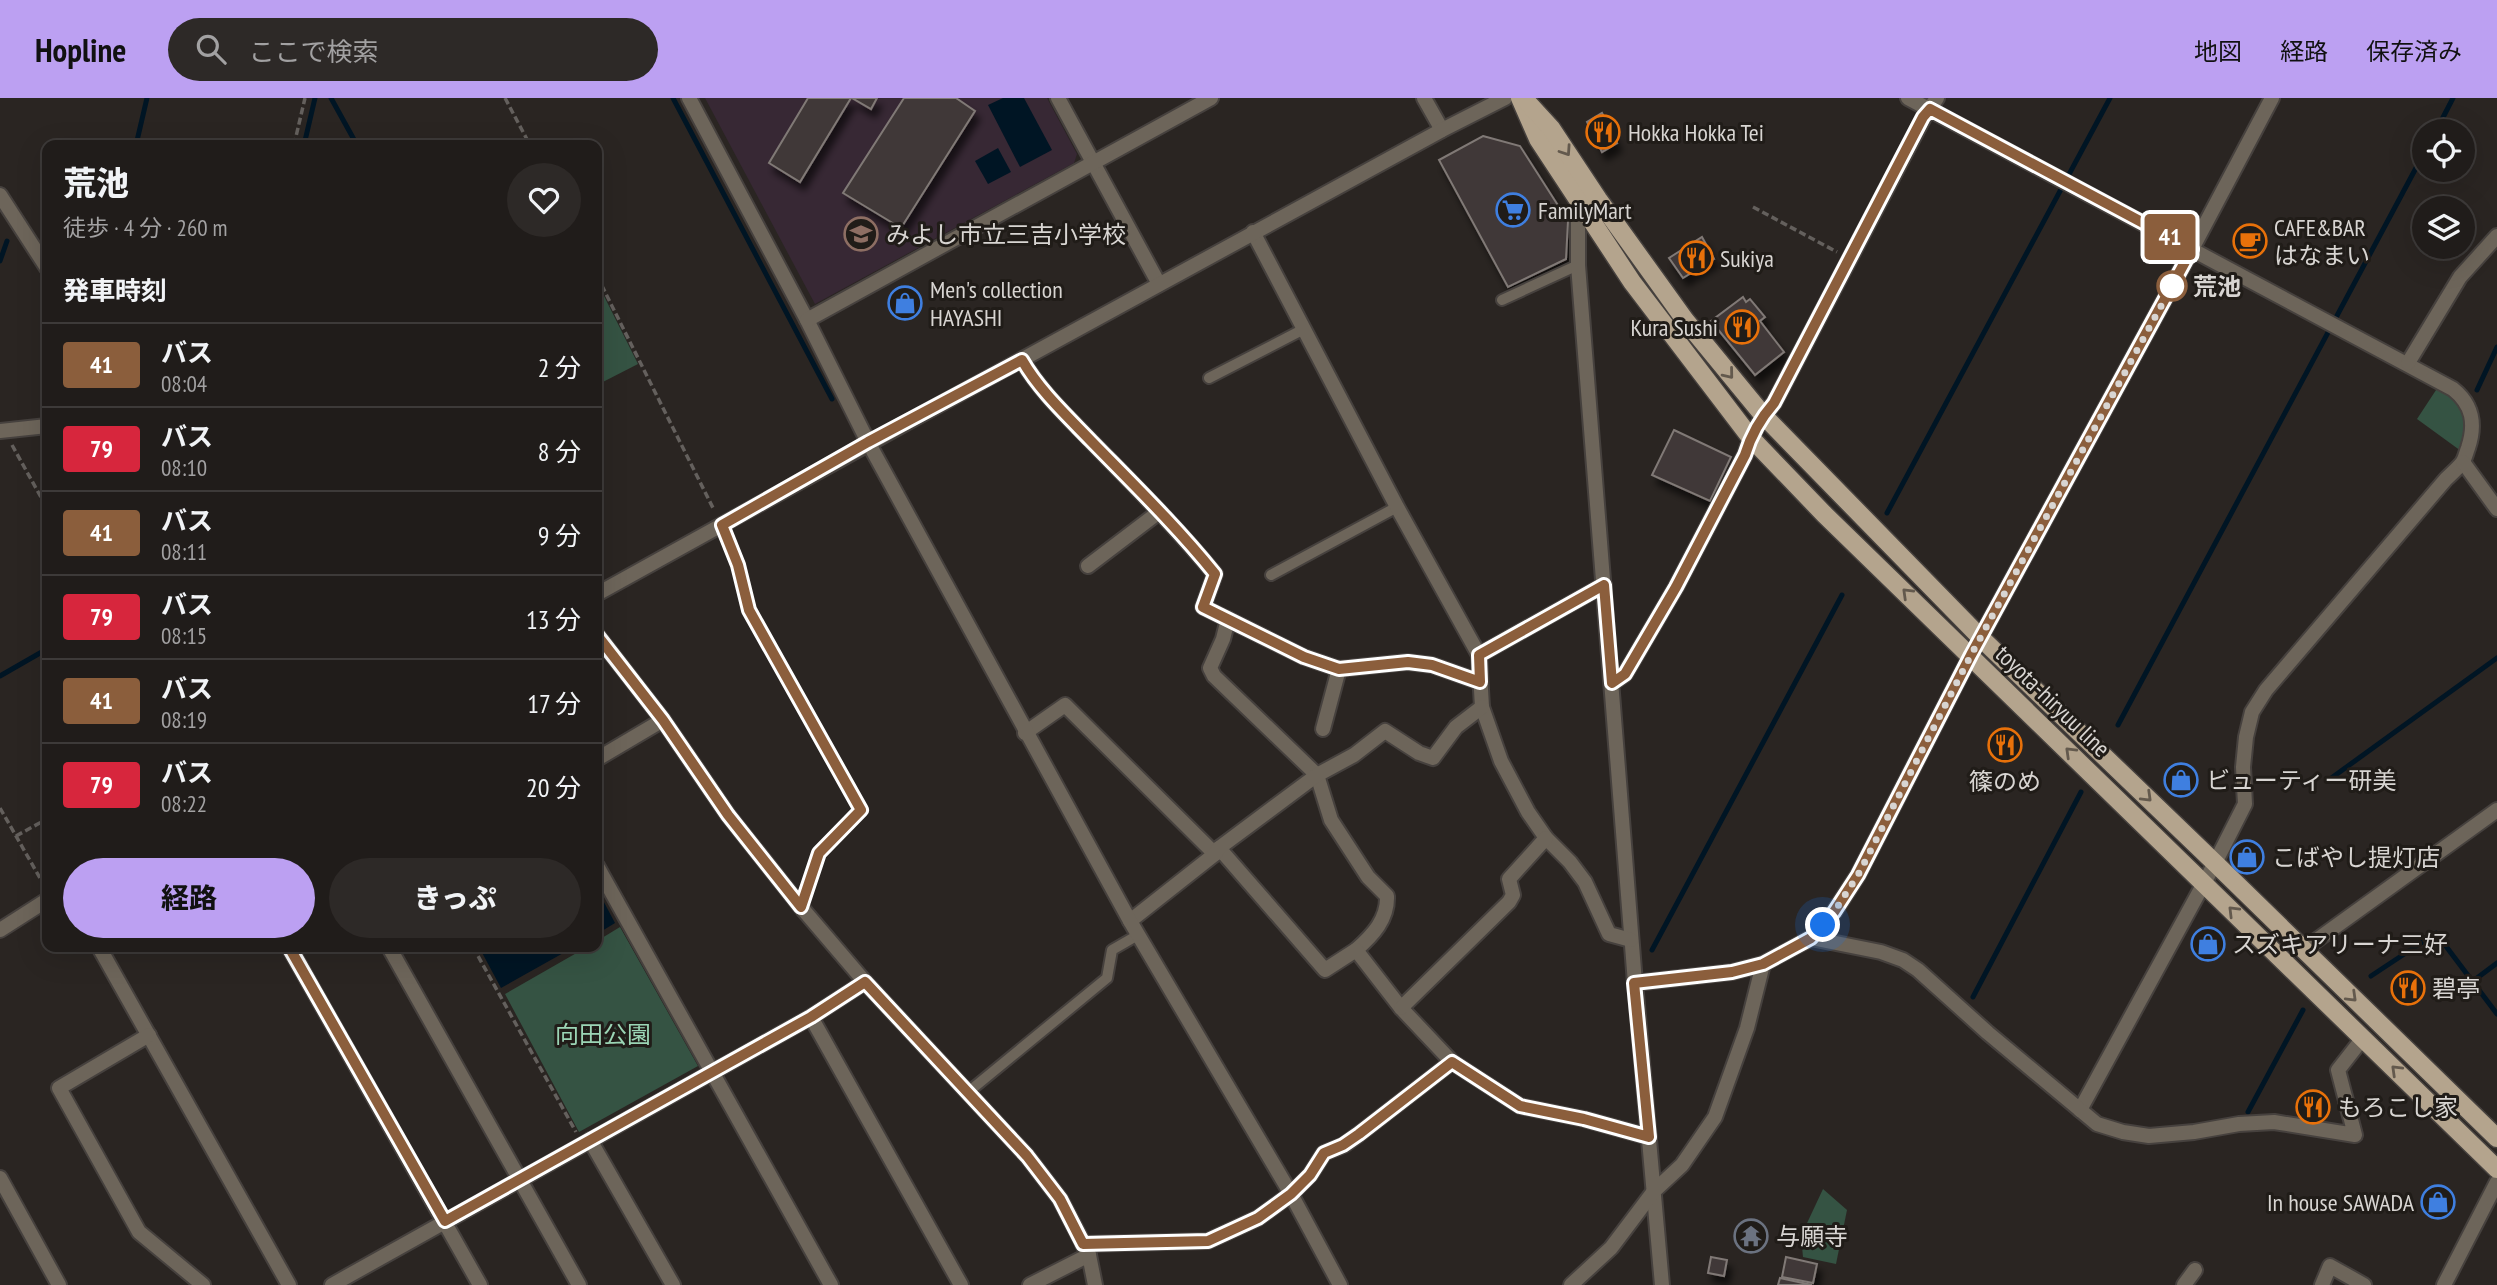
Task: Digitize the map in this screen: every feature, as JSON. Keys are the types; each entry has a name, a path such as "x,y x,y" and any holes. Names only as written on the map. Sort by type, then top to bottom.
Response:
{"main road":[{"name":"toyota-hiryuu line","path":"1521,98 1538,139 1632,282 1751,437 1824,514 2497,1169"},
{"name":"toyota-hiryuu line","path":"1521,98 1551,128 1685,320 1763,415 1981,638 2497,1138"}],"street":[{"path":"689,98 807,320 868,442 1025,733 1138,935 1291,1194 1340,1285"},
{"path":"1058,98 1159,284"},
{"path":"807,320 1211,98"},
{"path":"1424,98 1442,130"},
{"path":"602,591 868,442 1505,98"},
{"path":"1908,98 1933,104 2192,249 2453,388 2463,396 2470,407 2472,418 2471,438 2463,462 2266,690 2252,712 2246,737 2245,804 2080,1110"},
{"path":"1634,983 1732,972 1763,964 1811,938 1834,912 1858,875 1971,655 2272,98"},
{"path":"1612,683 1625,674 1676,587 1745,455 1751,437 1763,415 1774,403 1923,117 1933,104"},
{"path":"0,195 42,260"},
{"path":"1578,201 1578,265 1634,983 1661,1285"},
{"path":"1253,232 1397,507 1479,655 1482,707 1501,761 1528,812 1546,838 1586,882 1609,934 1631,940"},
{"path":"2408,363 2460,276 2497,236"},
{"path":"1022,360 1030,375 1159,512 1174,524 1215,574 1203,607 1304,657 1339,669 1408,662 1432,665 1480,682"},
{"path":"2,431 42,427"},
{"path":"2463,462 2497,509"},
{"path":"1088,566 1159,512"},
{"path":"1479,655 1604,585"},
{"path":"1025,733 1065,705 1217,851 1325,970 1369,939 1388,906 1387,896 1368,877 1331,820 1317,775 1214,676 1210,668 1223,639 1228,619"},
{"path":"602,641 663,720 728,815 801,907 865,982 1027,1156 1060,1199 1086,1249 1095,1285"},
{"path":"1324,729 1339,669"},
{"path":"1130,921 1317,775 1354,755 1385,731 1419,753 1433,758 1456,727 1482,707"},
{"path":"602,756 663,720"},
{"path":"2303,950 2497,810"},
{"path":"1401,1008 1509,902 1513,895 1509,879 1546,838"},
{"path":"602,875 831,1285"},
{"path":"0,930 42,903"},
{"path":"1811,938 1903,960 1919,970 2097,1124 2123,1132 2149,1136 2274,1122 2355,1135 2338,1070 2363,1038"},
{"path":"1356,950 1401,1008 1452,1062 1520,1106 1584,1119 1649,1137"},
{"path":"102,952 289,1285"},
{"path":"292,952 480,1285"},
{"path":"392,952 579,1285"},
{"path":"1571,1285 1611,1248 1654,1191 1682,1165 1714,1117 1747,1028 1763,964"},
{"path":"332,1285 811,1017 865,982"},
{"path":"811,1017 961,1285"},
{"path":"149,1035 59,1088 139,1232 203,1285"},
{"path":"1030,1285 1086,1249 1208,1241 1258,1218 1291,1194 1310,1175 1324,1153 1359,1134 1452,1062"},
{"path":"587,1142 673,1285"},
{"path":"0,1178 60,1285"},
{"path":"2444,1285 2497,1182"},
{"path":"2322,1285 2330,1266 2364,1285"},
{"path":"2184,1285 2195,1270"}],"lane":[{"path":"1502,300 1578,265"},
{"path":"1209,378 1304,329"},
{"path":"1271,575 1397,507"},
{"path":"722,525 738,565 749,610 861,810 819,853 801,907"},
{"path":"967,1093 1107,978 1112,950 1138,935"}],"path":[{"path":"295,140 305,98"},
{"path":"505,98 527,140"},
{"path":"1753,206 1850,259"},
{"path":"602,286 722,525"},
{"path":"2,431 42,499"},
{"path":"0,808 42,881"},
{"path":"16,836 42,822"},
{"path":"476,952 587,1142"}],"shaded area":[{"name":"みよし市立三吉小学校","path":"705,98 1047,98 1077,154 1074,163 815,304"}],"green space":[{"path":"602,292 638,364 602,382"},
{"path":"2438,387 2462,405 2466,432 2461,451 2417,419"},
{"name":"向田公園","path":"620,927 698,1066 579,1132 505,994 578,952 602,952 602,938"},
{"path":"1823,1189 1847,1210 1836,1264 1803,1257 1801,1236"}],"water":[{"path":"1003,98 1024,98 1052,150 1020,167 988,105"},
{"path":"998,148 1011,172 988,184 975,161"},
{"path":"602,898 615,923 602,931"},
{"path":"482,952 565,952 501,988"}],"building":[{"path":"808,98 851,98 800,182 769,163"},
{"path":"852,98 877,98 871,109"},
{"path":"904,98 956,98 975,111 901,228 843,193"},
{"path":"1602,113 1617,143 1602,152 1587,122"},
{"name":"FamilyMart","path":"1483,136 1520,146 1568,221 1566,259 1508,287 1439,160"},
{"path":"1702,237 1714,259 1683,278 1669,258"},
{"path":"1743,297 1746,302 1750,299 1765,317 1760,321 1784,352 1755,375 1711,321"},
{"path":"1674,430 1731,457 1710,501 1652,475"},
{"path":"1711,1257 1727,1260 1724,1276 1708,1273"},
{"path":"1786,1257 1817,1264 1813,1283 1782,1277"},
{"path":"1780,1278 1812,1285 1778,1285"}],"waterway":[{"path":"137,140 147,98"},
{"path":"305,140 315,98"},
{"path":"331,98 354,140"},
{"path":"673,98 832,399"},
{"path":"1887,513 2110,98"},
{"path":"2442,119 2453,98"},
{"path":"2118,725 2412,175"},
{"path":"0,261 7,241"},
{"path":"2477,390 2497,347"},
{"path":"1652,950 1842,595"},
{"path":"0,676 42,652"},
{"path":"2330,779 2497,658"},
{"path":"1973,997 2081,792"},
{"path":"2371,976 2436,933 2497,1014"},
{"path":"2473,981 2497,963"},
{"path":"2248,1112 2303,1010"}],"bus line":[{"name":"41","path":"292,952 445,1221 811,1017 865,982 1027,1156 1060,1199 1083,1244 1208,1241 1258,1218 1291,1194 1310,1175 1324,1153 1359,1134 1452,1062 1520,1106 1584,1119 1649,1137 1634,983 1732,972 1763,964 1811,938 1834,912 1858,875 1971,655 2192,249 1930,109 1923,117 1902,163 1774,403 1763,415 1751,437 1745,455 1676,587 1625,674 1612,683 1604,585 1479,655 1480,682 1432,665 1408,662 1339,669 1304,657 1203,607 1215,574 1174,524 1159,512 1030,375 1022,360 868,442 722,525 738,565 749,610 861,810 819,853 801,907 728,815 663,720 602,641"}],"place":[{"name":"Hokka Hokka Tei","path":"1603,132"},
{"name":"FamilyMart","path":"1513,210"},
{"name":"みよし市立三吉小学校","path":"861,234"},
{"name":"CAFE&BAR はなまい","path":"2250,241"},
{"name":"Sukiya","path":"1696,258"},
{"name":"荒池","path":"2172,286"},
{"name":"Men's collection HAYASHI","path":"905,303"},
{"name":"Kura Sushi","path":"1742,327"},
{"name":"篠のめ","path":"2005,745"},
{"name":"ビューティー研美","path":"2181,780"},
{"name":"こばやし提灯店","path":"2247,857"},
{"name":"スズキアリーナ三好","path":"2208,944"},
{"name":"碧亭","path":"2408,988"},
{"name":"もろこし家","path":"2313,1107"},
{"name":"In house SAWADA","path":"2438,1202"},
{"name":"与願寺","path":"1751,1236"}],"route":[{"path":"1823,925 1858,875 1971,655 2172,286"}]}
